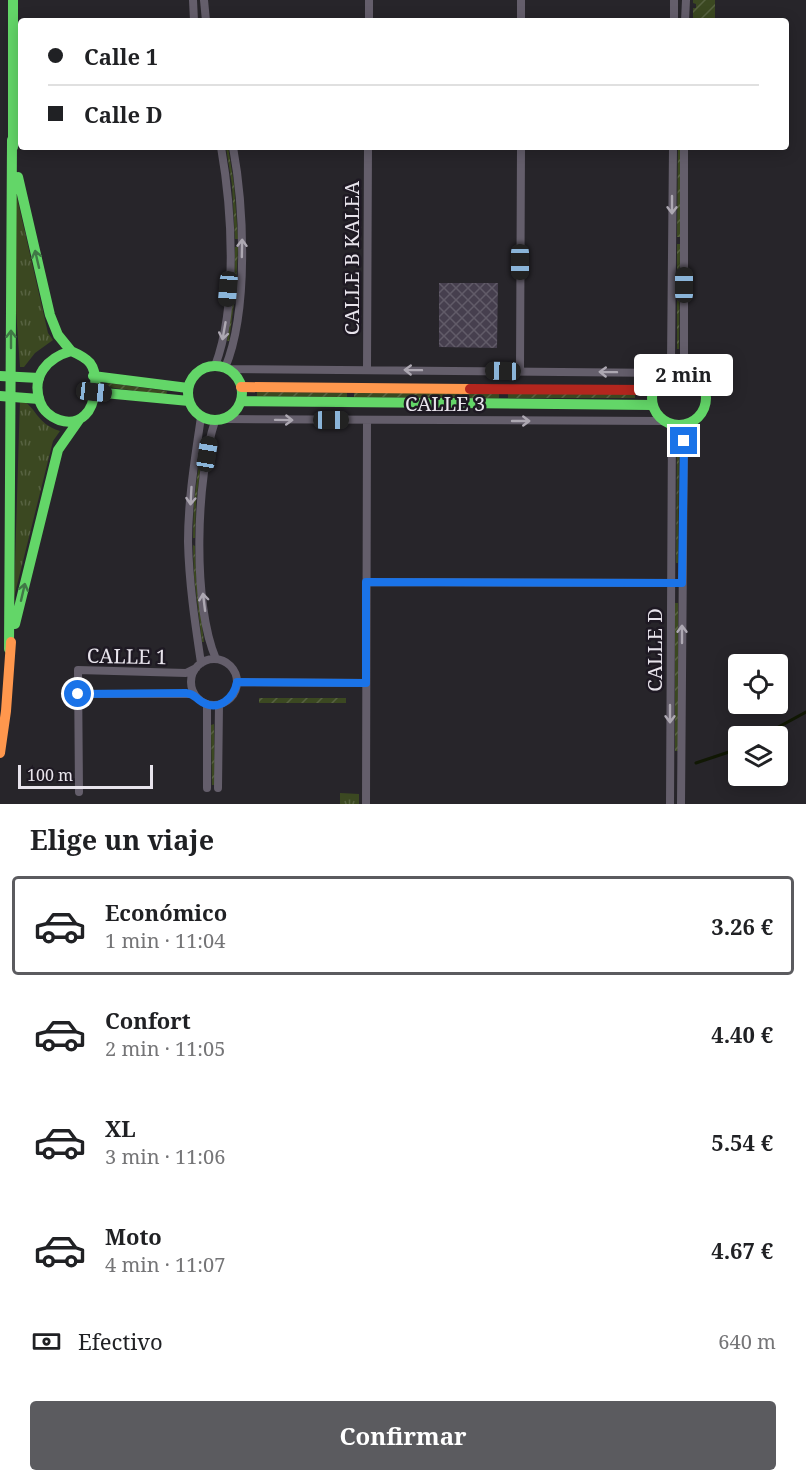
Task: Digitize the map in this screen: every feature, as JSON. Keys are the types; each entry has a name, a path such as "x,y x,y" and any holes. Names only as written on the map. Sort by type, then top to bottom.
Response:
{"main road":[{"path":"0,753 6,711 9,649 13,0"},
{"path":"9,649 54,460 63,441 90,410 94,392 94,369 87,359 71,351 58,335 50,315 20,189 12,140"},
{"path":"71,351 59,352 43,366 39,378 39,399 42,410 51,419 65,422 80,420"},
{"path":"223,368 234,374 242,387 238,409 220,420 201,417 189,401 188,388 195,374 202,369 223,368"},
{"path":"684,370 696,376 704,387 706,394 704,410 692,422 668,423 652,405 652,390 655,383 668,372 684,370"},
{"path":"0,376 39,378"},
{"path":"93,376 188,388"},
{"name":"CALLE 3","path":"242,387 652,390"},
{"path":"94,392 189,401"},
{"path":"0,396 39,399"},
{"name":"CALLE 3","path":"241,401 652,405"}],"street":[{"path":"193,0 194,18"},
{"path":"204,0 206,18"},
{"path":"369,0 369,18"},
{"path":"521,0 521,18"},
{"path":"674,0 674,18"},
{"path":"686,0 686,18"},
{"path":"221,150 230,209 230,270 223,368"},
{"path":"223,368 233,345 242,268 242,226 233,150"},
{"name":"CALLE B KALEA","path":"367,369 368,150"},
{"path":"520,371 521,150"},
{"path":"668,372 671,353 673,150"},
{"path":"684,150 684,370"},
{"name":"CALLE 3","path":"223,368 668,372"},
{"path":"199,665 216,659 228,664 236,675 237,682 232,696 219,705 207,704 194,694 191,681 199,665 188,541 192,474 201,417"},
{"path":"216,659 210,645 206,622 199,542 202,486 209,438 220,420"},
{"name":"CALLE 3","path":"220,420 668,423"},
{"path":"366,804 367,421"},
{"name":"CALLE D","path":"668,423 671,583 670,804"},
{"name":"CALLE D","path":"681,804 684,424"},
{"path":"366,582 682,583"},
{"name":"CALLE 1","path":"79,792 78,670 186,673 199,665"},
{"path":"237,682 366,683"},
{"name":"CALLE 1","path":"78,694 194,694"},
{"path":"207,704 207,788"},
{"path":"218,788 219,705"}],"green space":[{"path":"693,0 715,0 715,18 693,18 693,8 696,8 696,4"},
{"path":"226,150 228,150 234,184 238,239 235,239 232,185"},
{"path":"678,150 681,150 680,237 677,237"},
{"path":"15,189 48,333 53,340 35,353 24,367 20,367 15,297"},
{"path":"677,244 680,244 679,349 677,349"},
{"path":"235,247 238,247 236,288 229,341 227,341 234,288"},
{"path":"108,383 167,391 166,395 107,387"},
{"path":"257,392 347,393 347,397 257,396"},
{"path":"354,392 499,393 499,398 354,397"},
{"path":"508,393 635,394 635,398 508,398"},
{"path":"20,399 46,424 60,431 53,441 14,597"},
{"path":"202,441 204,441 196,502 195,538 193,538 194,501"},
{"path":"677,445 679,445 678,563 676,563"},
{"path":"193,545 195,546 196,576 204,642 202,642 194,576"},
{"path":"675,603 678,603 678,751 675,751"},
{"path":"259,698 346,698 346,703 259,703"},
{"path":"214,724 215,785 212,785 211,725"},
{"path":"340,793 359,794 359,804 340,804"}],"building":[{"path":"439,283 498,283 497,348 439,347"}],"waterway":[{"path":"780,726 806,712"},
{"path":"696,763 728,752"}],"traffic: fast":[{"path":"13,0 13,147"},
{"path":"9,649 12,140"},
{"path":"18,177 50,315 58,335 71,351"},
{"path":"71,351 84,357 90,363 95,375 95,390 92,404 85,415 66,422 53,417 43,408 38,393 38,384 43,369 48,363 71,351"},
{"path":"210,366 220,366 230,370 238,378 242,393 238,408 230,416 220,420 210,420 200,416 192,408 188,398 188,388 192,378 200,370 210,366"},
{"path":"674,371 684,371 694,375 702,383 706,398 702,413 694,421 684,425 674,425 664,421 656,413 652,403 652,393 656,383 664,375 674,371"},
{"path":"0,376 39,378"},
{"path":"93,376 188,388"},
{"path":"94,392 189,401"},
{"path":"0,396 39,399"},
{"path":"241,401 652,405"},
{"path":"15,624 58,450 79,420"}],"traffic: slow":[{"path":"241,387 470,389"},
{"path":"0,753 6,711 11,642"}],"traffic: jam":[{"path":"470,389 652,390"}],"route":[{"path":"78,694 186,693 194,694 207,704 219,705 232,696 237,682 366,683 366,582 682,583 684,441"}]}
